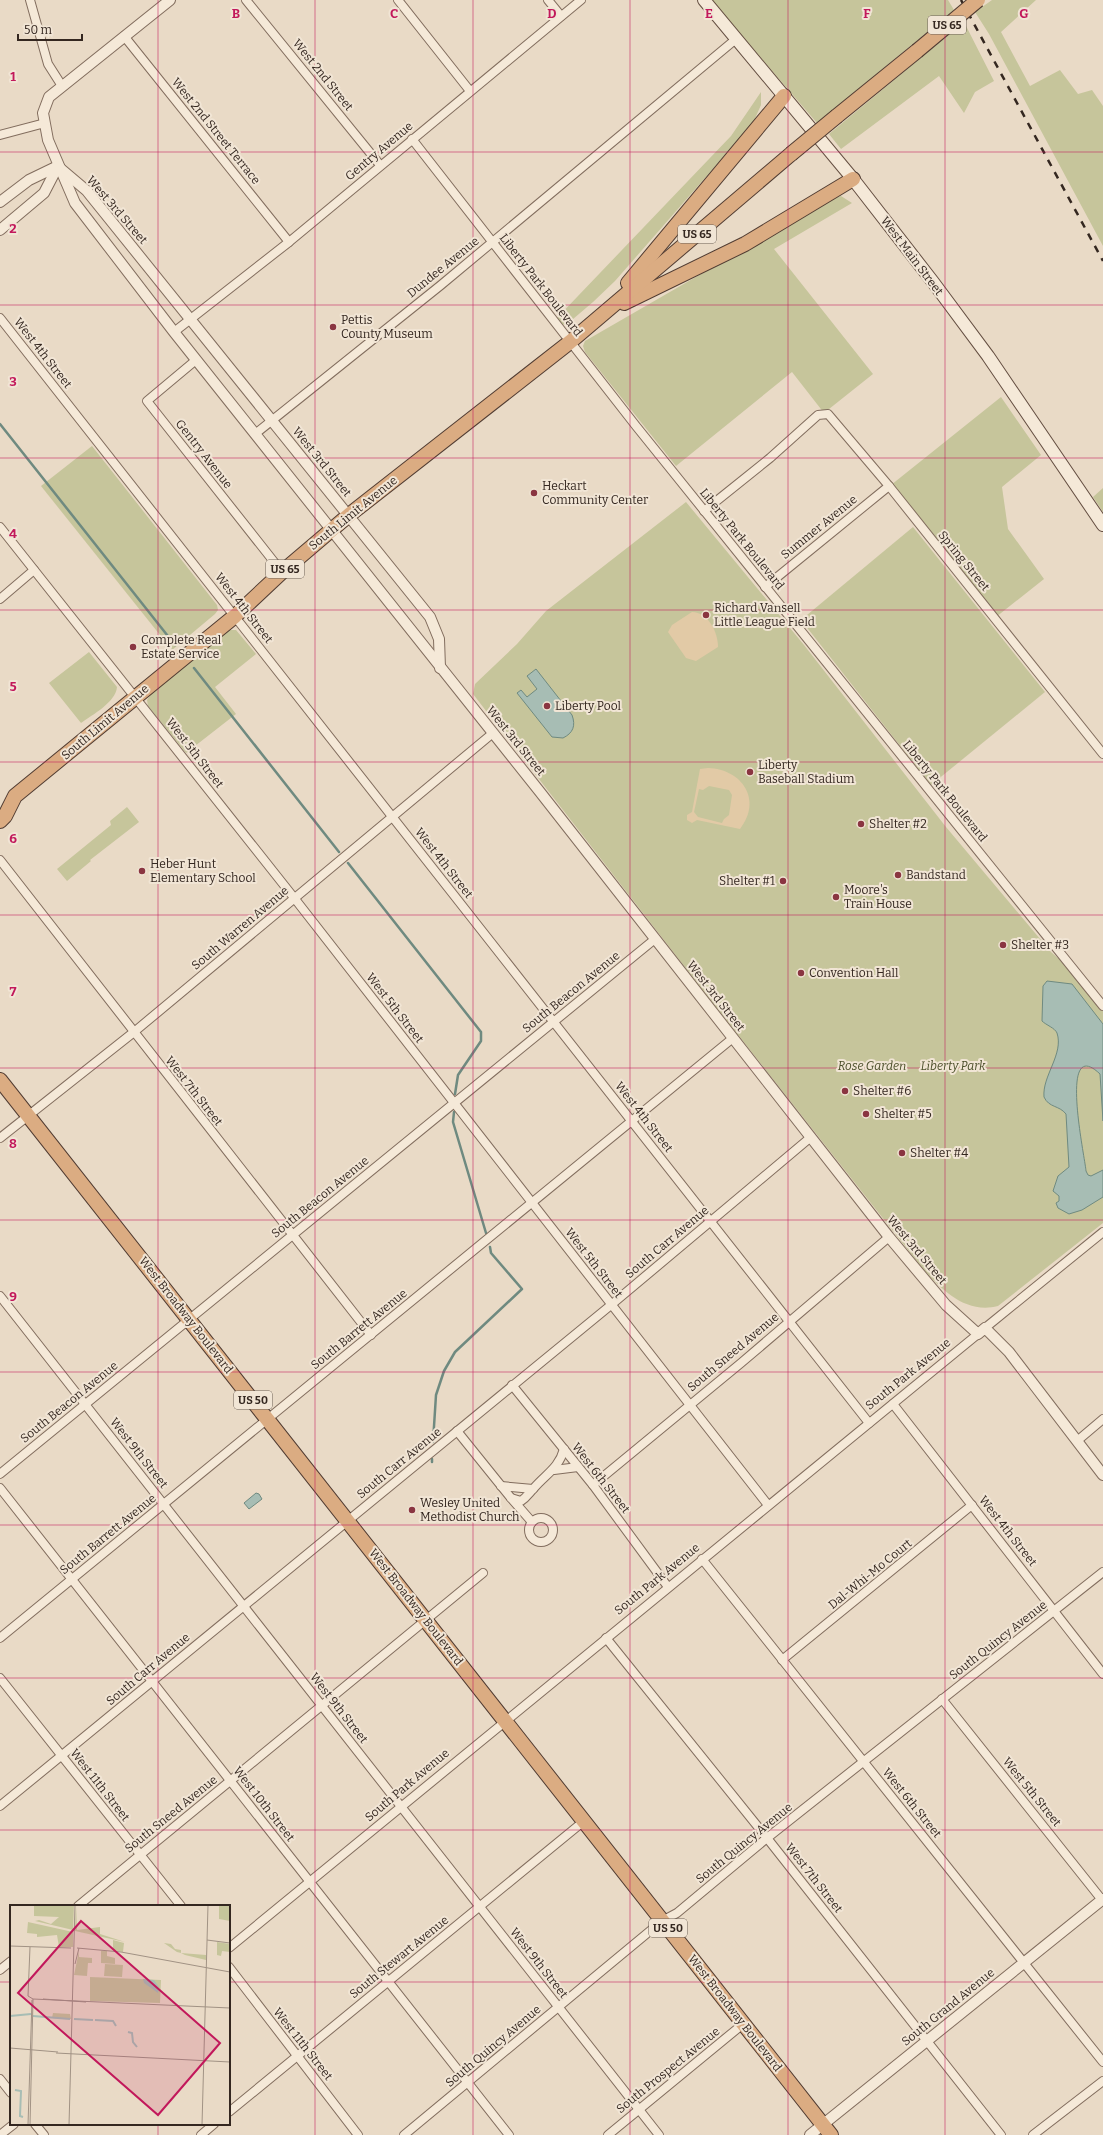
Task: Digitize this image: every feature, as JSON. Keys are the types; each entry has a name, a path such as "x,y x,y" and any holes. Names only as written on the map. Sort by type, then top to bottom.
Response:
{"highway":[{"name":"US 65","path":"604,313 791,154 978,0"},
{"path":"604,313 784,96"},
{"path":"604,313 744,244 853,179"},
{"name":"South Limit Avenue","path":"0,821 5,816 15,796 235,616 282,572 331,530 570,342 604,313"},
{"name":"South Limit Avenue","path":"0,800 15,796"},
{"name":"West Broadway Boulevard","path":"0,1080 827,2130"}],"main road":[{"name":"West Main Street","path":"704,0 853,179 988,356 1103,524"}],"street":[{"path":"30,0 48,64 62,86"},
{"path":"0,230 44,194 58,166 48,140 43,113 49,97 170,0"},
{"name":"West 2nd Street","path":"246,0 380,165"},
{"path":"398,0 470,91"},
{"path":"548,0 561,16"},
{"name":"Gentry Avenue","path":"191,319 289,242 380,165 581,0"},
{"name":"West 2nd Street Terrace","path":"124,36 289,242"},
{"name":"Dundee Avenue","path":"255,434 492,242 736,39"},
{"path":"0,135 45,123"},
{"name":"Liberty Park Boulevard","path":"412,139 704,511 1103,1006"},
{"path":"0,202 29,180 58,166"},
{"name":"West 3rd Street","path":"58,166 87,191 430,617 439,638 440,668"},
{"name":"West 3rd Street","path":"58,166 75,203 174,332 493,733 889,1237 946,1305 1009,1352 1103,1474"},
{"name":"West 4th Street","path":"0,318 869,1423"},
{"path":"174,332 191,319"},
{"name":"Gentry Avenue","path":"196,360 147,401 282,572"},
{"name":"Spring Street","path":"704,511 818,415 828,414 889,486 1103,754"},
{"name":"Summer Avenue","path":"765,587 889,486"},
{"name":"West 5th Street","path":"0,527 295,899 768,1505"},
{"path":"0,598 34,570"},
{"name":"South Warren Avenue","path":"0,1138 134,1032 493,733"},
{"name":"West 7th Street","path":"0,860 292,1236 371,1335"},
{"name":"South Beacon Avenue","path":"0,1474 655,939"},
{"name":"South Barrett Avenue","path":"0,1638 733,1038"},
{"name":"South Carr Avenue","path":"0,1806 711,1222 811,1137"},
{"name":"South Park Avenue","path":"230,1947 505,1720 1103,1232"},
{"name":"South Sneed Avenue","path":"593,1485 889,1237"},
{"name":"West 9th Street","path":"0,1296 659,2135"},
{"name":"West 6th Street","path":"512,1385 593,1485 668,1587"},
{"name":"West 4th Street","path":"892,1404 1103,1674"},
{"path":"1077,1441 1103,1419"},
{"path":"457,1431 532,1522"},
{"path":"511,1498 521,1501 530,1495 532,1489 554,1470 562,1458 564,1449"},
{"path":"554,1470 578,1467"},
{"path":"501,1486 532,1489"},
{"name":"West 10th Street","path":"0,1488 509,2135"},
{"name":"Dal-Whi-Mo Court","path":"782,1660 972,1505"},
{"name":"West 6th Street","path":"702,1560 1025,1962 1103,2062"},
{"name":"South Quincy Avenue","path":"404,2135 662,1921 677,1913 767,1838 1103,1572"},
{"name":"South Sneed Avenue","path":"79,1905 425,1619 483,1573"},
{"name":"West 7th Street","path":"606,1638 767,1838 1001,2135"},
{"name":"West 11th Street","path":"0,1678 180,1905"},
{"name":"West 5th Street","path":"942,1699 1102,1899"},
{"name":"South Stewart Avenue","path":"230,2111 584,1821"},
{"name":"South Grand Avenue","path":"810,2135 827,2130 927,2041 1102,1899"},
{"path":"0,1970 10,1962"},
{"name":"West 11th Street","path":"230,1968 358,2135"},
{"name":"South Prospect Avenue","path":"608,2135 744,2024"},
{"path":"0,2079 10,2092"},
{"path":"1033,2135 1103,2081"},
{"path":"0,2135 13,2125"},
{"path":"36,2125 44,2135"},
{"path":"201,2135 213,2125"}],"green space":[{"path":"711,0 948,0 954,10 817,123"},
{"path":"992,0 1036,0 1001,32 1030,86 1060,70 1078,94 1092,90 1103,106 1103,246 989,34 975,12"},
{"path":"964,22 994,81 975,92 964,113 939,76 841,149 829,134"},
{"path":"761,92 761,105 753,123 615,281 566,325 560,324 556,319 731,136"},
{"path":"841,196 852,203 774,249 873,374 824,413 792,372 676,466 585,352 583,346 585,341 831,199"},
{"path":"1001,397 1041,455 1002,487 1008,529 1044,579 996,617 891,485"},
{"path":"92,446 217,605 218,610 215,614 172,650 41,486"},
{"path":"1103,488 1103,512 1093,497"},
{"name":"Liberty Park","path":"686,502 804,645 946,827 1051,952 1069,968 1103,1010 1103,1223 998,1306 986,1308 965,1304 947,1292 923,1269 705,993 473,694 475,684 517,644 546,611"},
{"path":"913,527 1045,692 931,785 801,620"},
{"path":"229,630 236,630 256,654 215,687 236,714 186,753 148,706 147,700 151,694"},
{"path":"89,652 117,687 116,693 108,703 81,723 49,683"},
{"path":"127,807 139,822 90,860 91,861 67,881 57,869 111,825 110,821"}],"sand":[{"path":"692,612 703,615 707,619 714,629 718,641 718,647 696,661 686,658 668,632 672,625"},
{"path":"708,768 731,774 739,780 745,788 749,797 749,807 747,818 740,829 697,820 692,823 687,820 687,815 692,812 700,769","holes":["709,786 729,790 732,795 729,815 722,823 698,817 694,812 699,789 703,790"]}],"shaded area":[{"name":"Liberty Pool","path":"536,669 572,715 574,723 573,729 563,738 552,737 517,693 521,690 527,697 537,689 527,676"},
{"path":"1047,981 1072,984 1103,1024 1103,1121 1100,1074 1087,1066 1080,1070 1077,1083 1077,1102 1086,1171 1088,1175 1091,1176 1103,1170 1103,1197 1082,1210 1069,1214 1058,1208 1056,1203 1059,1201 1059,1196 1053,1191 1058,1176 1069,1167 1066,1114 1060,1109 1051,1105 1044,1097 1046,1081 1058,1049 1056,1031 1042,1021 1043,986"},
{"path":"256,1493 259,1494 262,1499 249,1509 244,1503"}],"waterway":[{"path":"0,424 175,645"},
{"path":"194,668 339,852"},
{"path":"348,863 481,1032 481,1041 458,1075 455,1094"},
{"path":"454,1112 453,1122 486,1233"},
{"path":"433,1442 436,1395 444,1371 455,1352 522,1289 491,1253 490,1247"}],"railway":[{"path":"961,0 1103,261"}],"place":[{"name":"Pettis County Museum","path":"333,327"},
{"name":"Heckart Community Center","path":"534,493"},
{"name":"Richard Vansell Little League Field","path":"706,615"},
{"name":"Complete Real Estate Service","path":"133,647"},
{"name":"Liberty Pool","path":"547,706"},
{"name":"Liberty Baseball Stadium","path":"750,772"},
{"name":"Shelter #2","path":"861,824"},
{"name":"Heber Hunt Elementary School","path":"142,871"},
{"name":"Bandstand","path":"898,875"},
{"name":"Shelter #1","path":"783,881"},
{"name":"Moore's Train House","path":"836,897"},
{"name":"Shelter #3","path":"1003,945"},
{"name":"Convention Hall","path":"801,973"},
{"name":"Shelter #6","path":"845,1091"},
{"name":"Shelter #5","path":"866,1114"},
{"name":"Shelter #4","path":"902,1153"},
{"name":"Wesley United Methodist Church","path":"412,1510"}],"park label":[{"name":"Rose Garden","path":"872,1066"}]}
